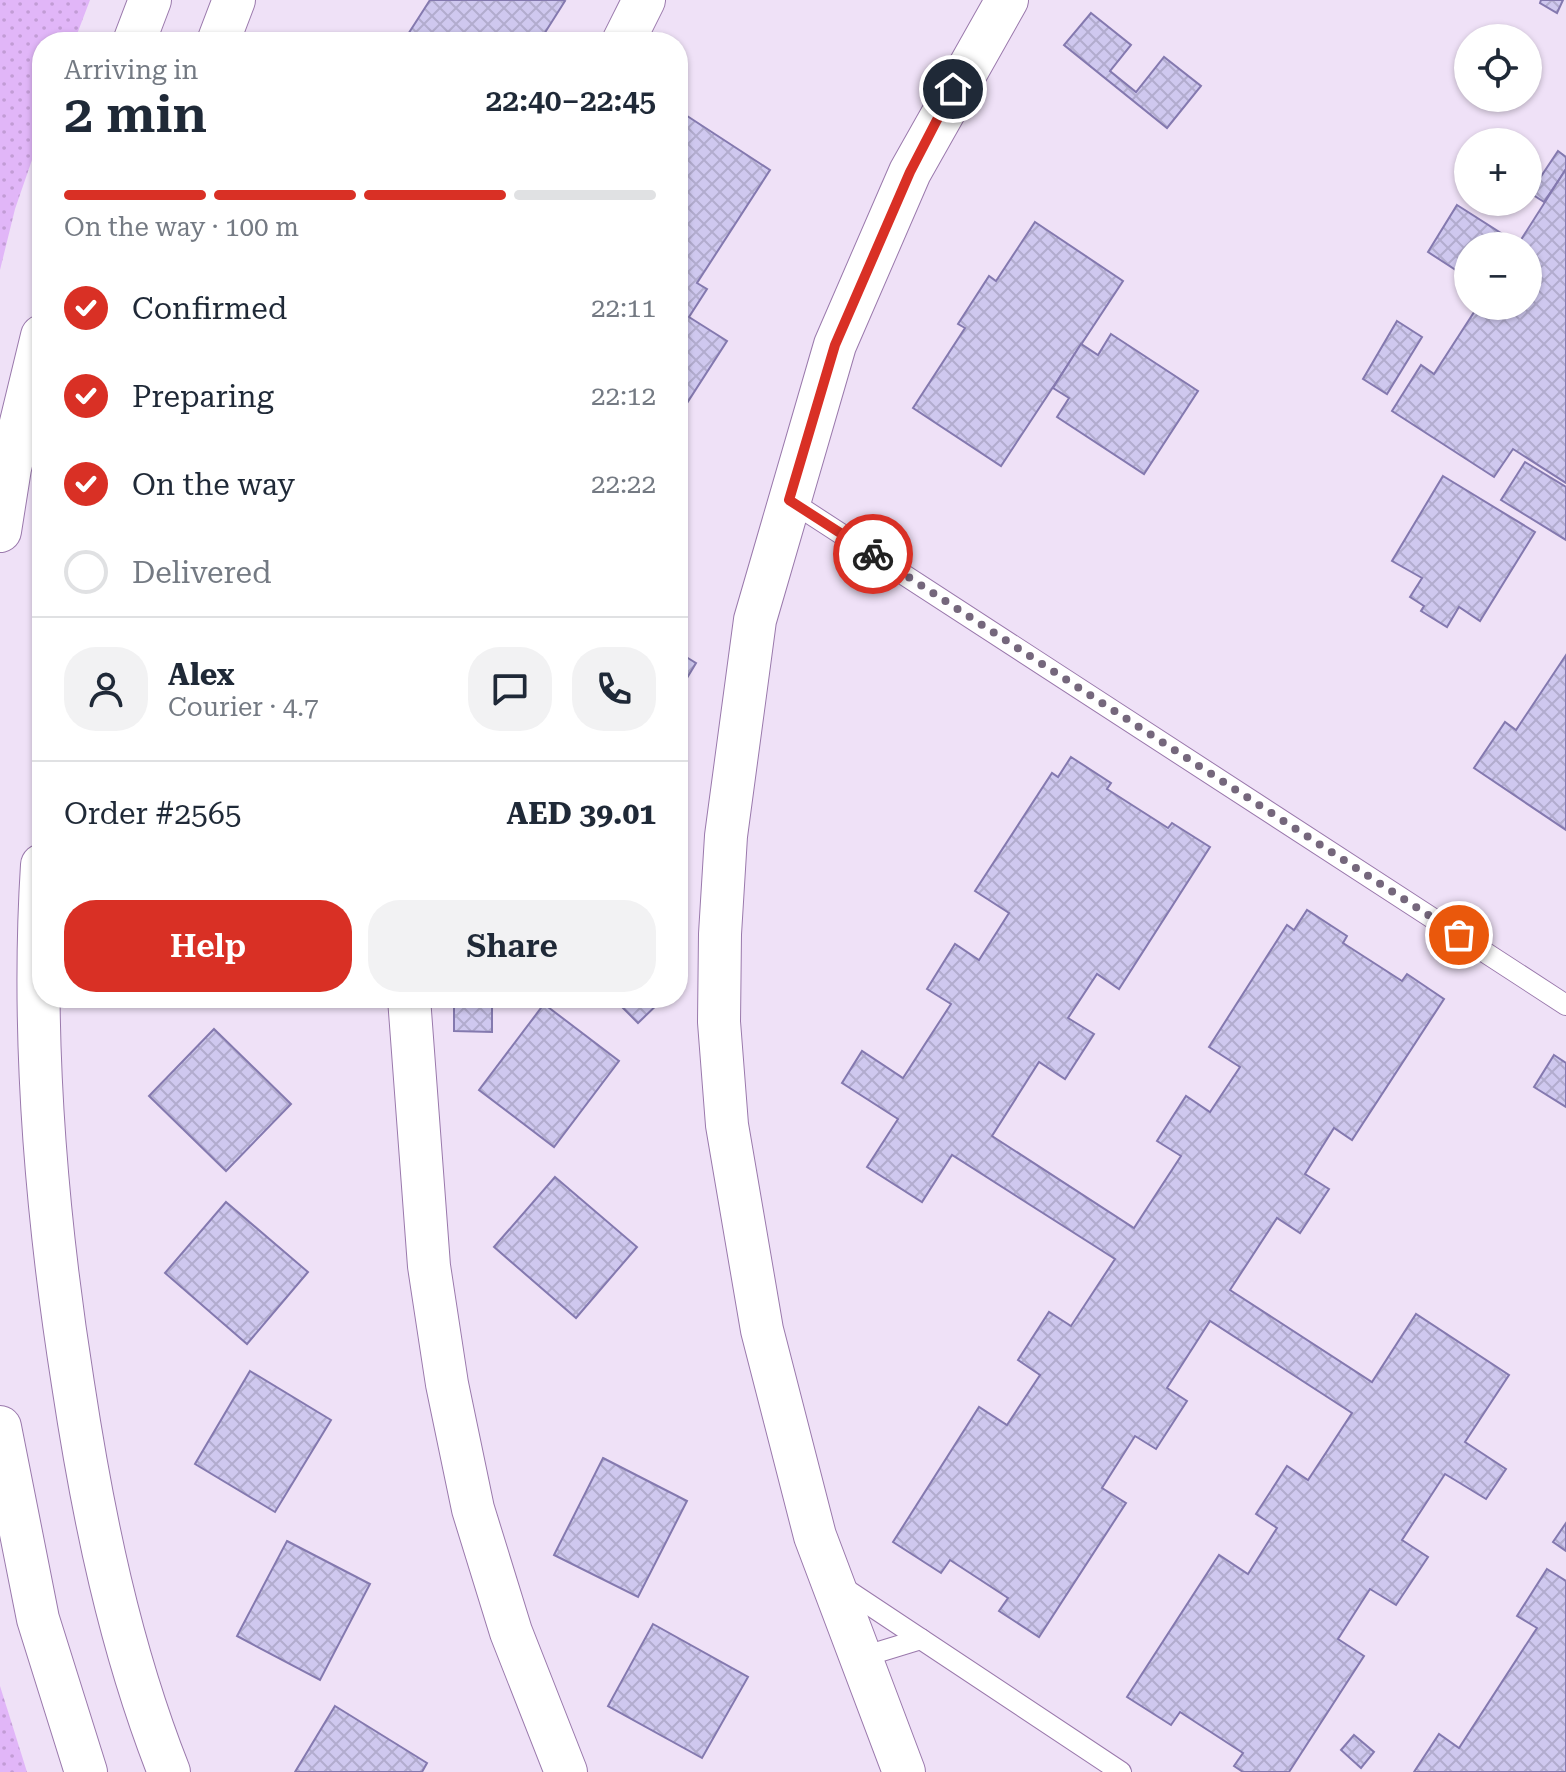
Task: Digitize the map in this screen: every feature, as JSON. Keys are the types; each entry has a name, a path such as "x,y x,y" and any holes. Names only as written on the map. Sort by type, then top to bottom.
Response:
{"street":[{"path":"138,32 150,0"},
{"path":"222,32 234,0"},
{"path":"628,32 644,0"},
{"path":"904,1772 831,1579 786,1431 760,1317 727,1125 719,1022 726,836 755,620 835,345 870,259 932,130 1004,1"},
{"path":"0,531 10,468 32,377"},
{"path":"39,1008 38,1038 62,1311 83,1448 114,1600 169,1772"},
{"path":"410,1008 429,1266 447,1384 477,1522 511,1632 566,1772"},
{"path":"0,1427 38,1619 86,1772"}],"lane":[{"path":"789,500 1566,1005"},
{"path":"831,1579 1121,1772"},
{"path":"859,1658 921,1639"}],"shaded area":[{"path":"0,0 90,0 78,32 32,32 32,160 15,209 0,270"},
{"path":"0,1686 27,1772 0,1772"}],"building":[{"path":"430,0 565,1 545,32 409,32"},
{"path":"1541,0 1563,0 1557,13 1540,3"},
{"path":"1091,13 1131,45 1110,71 1136,92 1164,57 1201,86 1167,128 1064,45"},
{"path":"688,117 770,170 697,283 707,289 689,317 727,341 688,401"},
{"path":"1558,151 1566,157 1566,169 1544,202 1542,175"},
{"path":"1566,169 1566,483 1513,449 1494,477 1392,411 1421,365 1434,374 1469,320 1542,320 1542,232 1526,232 1536,216 1542,216 1542,207"},
{"path":"1454,210 1454,216 1474,216 1499,232 1454,232 1454,269 1428,252"},
{"path":"1035,222 1123,281 1001,466 913,408 965,328 958,324 989,276 996,281"},
{"path":"1397,321 1422,337 1387,394 1363,379"},
{"path":"1111,334 1198,391 1144,474 1057,417 1069,398 1053,388 1081,344 1098,355"},
{"path":"1525,462 1566,487 1566,540 1501,500"},
{"path":"1443,476 1535,532 1480,621 1459,607 1447,627 1421,611 1424,606 1410,597 1422,578 1392,561"},
{"path":"1566,655 1566,830 1474,768 1505,722 1516,730"},
{"path":"688,658 696,663 688,676"},
{"path":"1071,757 1111,783 1107,789 1168,828 1172,823 1210,847 1119,989 1097,974 1068,1018 1094,1034 1065,1079 1039,1062 992,1136 1134,1228 1181,1156 1157,1141 1186,1096 1210,1112 1240,1067 1209,1047 1287,925 1294,930 1307,910 1347,936 1343,943 1402,981 1407,974 1444,999 1352,1140 1334,1128 1305,1174 1329,1189 1300,1233 1277,1218 1230,1290 1372,1382 1416,1314 1509,1375 1465,1442 1506,1469 1486,1499 1445,1474 1402,1540 1428,1557 1396,1605 1370,1589 1338,1639 1364,1656 1289,1772 1243,1772 1234,1766 1243,1753 1180,1712 1171,1725 1127,1697 1219,1555 1248,1574 1277,1528 1256,1514 1287,1466 1308,1480 1352,1413 1210,1321 1167,1388 1187,1401 1156,1449 1135,1436 1102,1488 1126,1503 1039,1637 999,1611 1008,1598 950,1560 941,1573 893,1542 979,1407 1007,1425 1040,1375 1018,1360 1049,1312 1071,1326 1115,1259 952,1155 922,1202 867,1167 898,1119 842,1083 862,1051 903,1078 951,1004 927,989 955,944 979,960 1009,913 975,891 1052,773 1058,777"},
{"path":"454,1008 492,1008 492,1032 454,1031"},
{"path":"541,1008 549,1008 619,1061 554,1147 479,1090"},
{"path":"623,1008 654,1008 638,1023"},
{"path":"214,1029 291,1104 226,1171 149,1096"},
{"path":"1554,1055 1566,1063 1566,1107 1534,1087"},
{"path":"555,1177 637,1247 576,1318 494,1247"},
{"path":"226,1202 308,1272 247,1344 165,1273"},
{"path":"250,1371 331,1420 275,1512 195,1464"},
{"path":"603,1458 687,1501 638,1597 554,1555"},
{"path":"1566,1523 1566,1551 1553,1542"},
{"path":"287,1541 370,1584 320,1680 237,1636"},
{"path":"1547,1569 1566,1581 1566,1772 1414,1772 1439,1734 1459,1748 1537,1628 1517,1616"},
{"path":"653,1624 748,1677 702,1758 608,1706"},
{"path":"335,1706 427,1763 422,1772 295,1772"},
{"path":"1354,1735 1374,1752 1361,1768 1341,1750"}],"way so far":[{"path":"873,554 1459,935"}],"route":[{"path":"873,554 789,500 835,345 910,172 953,89"}]}
